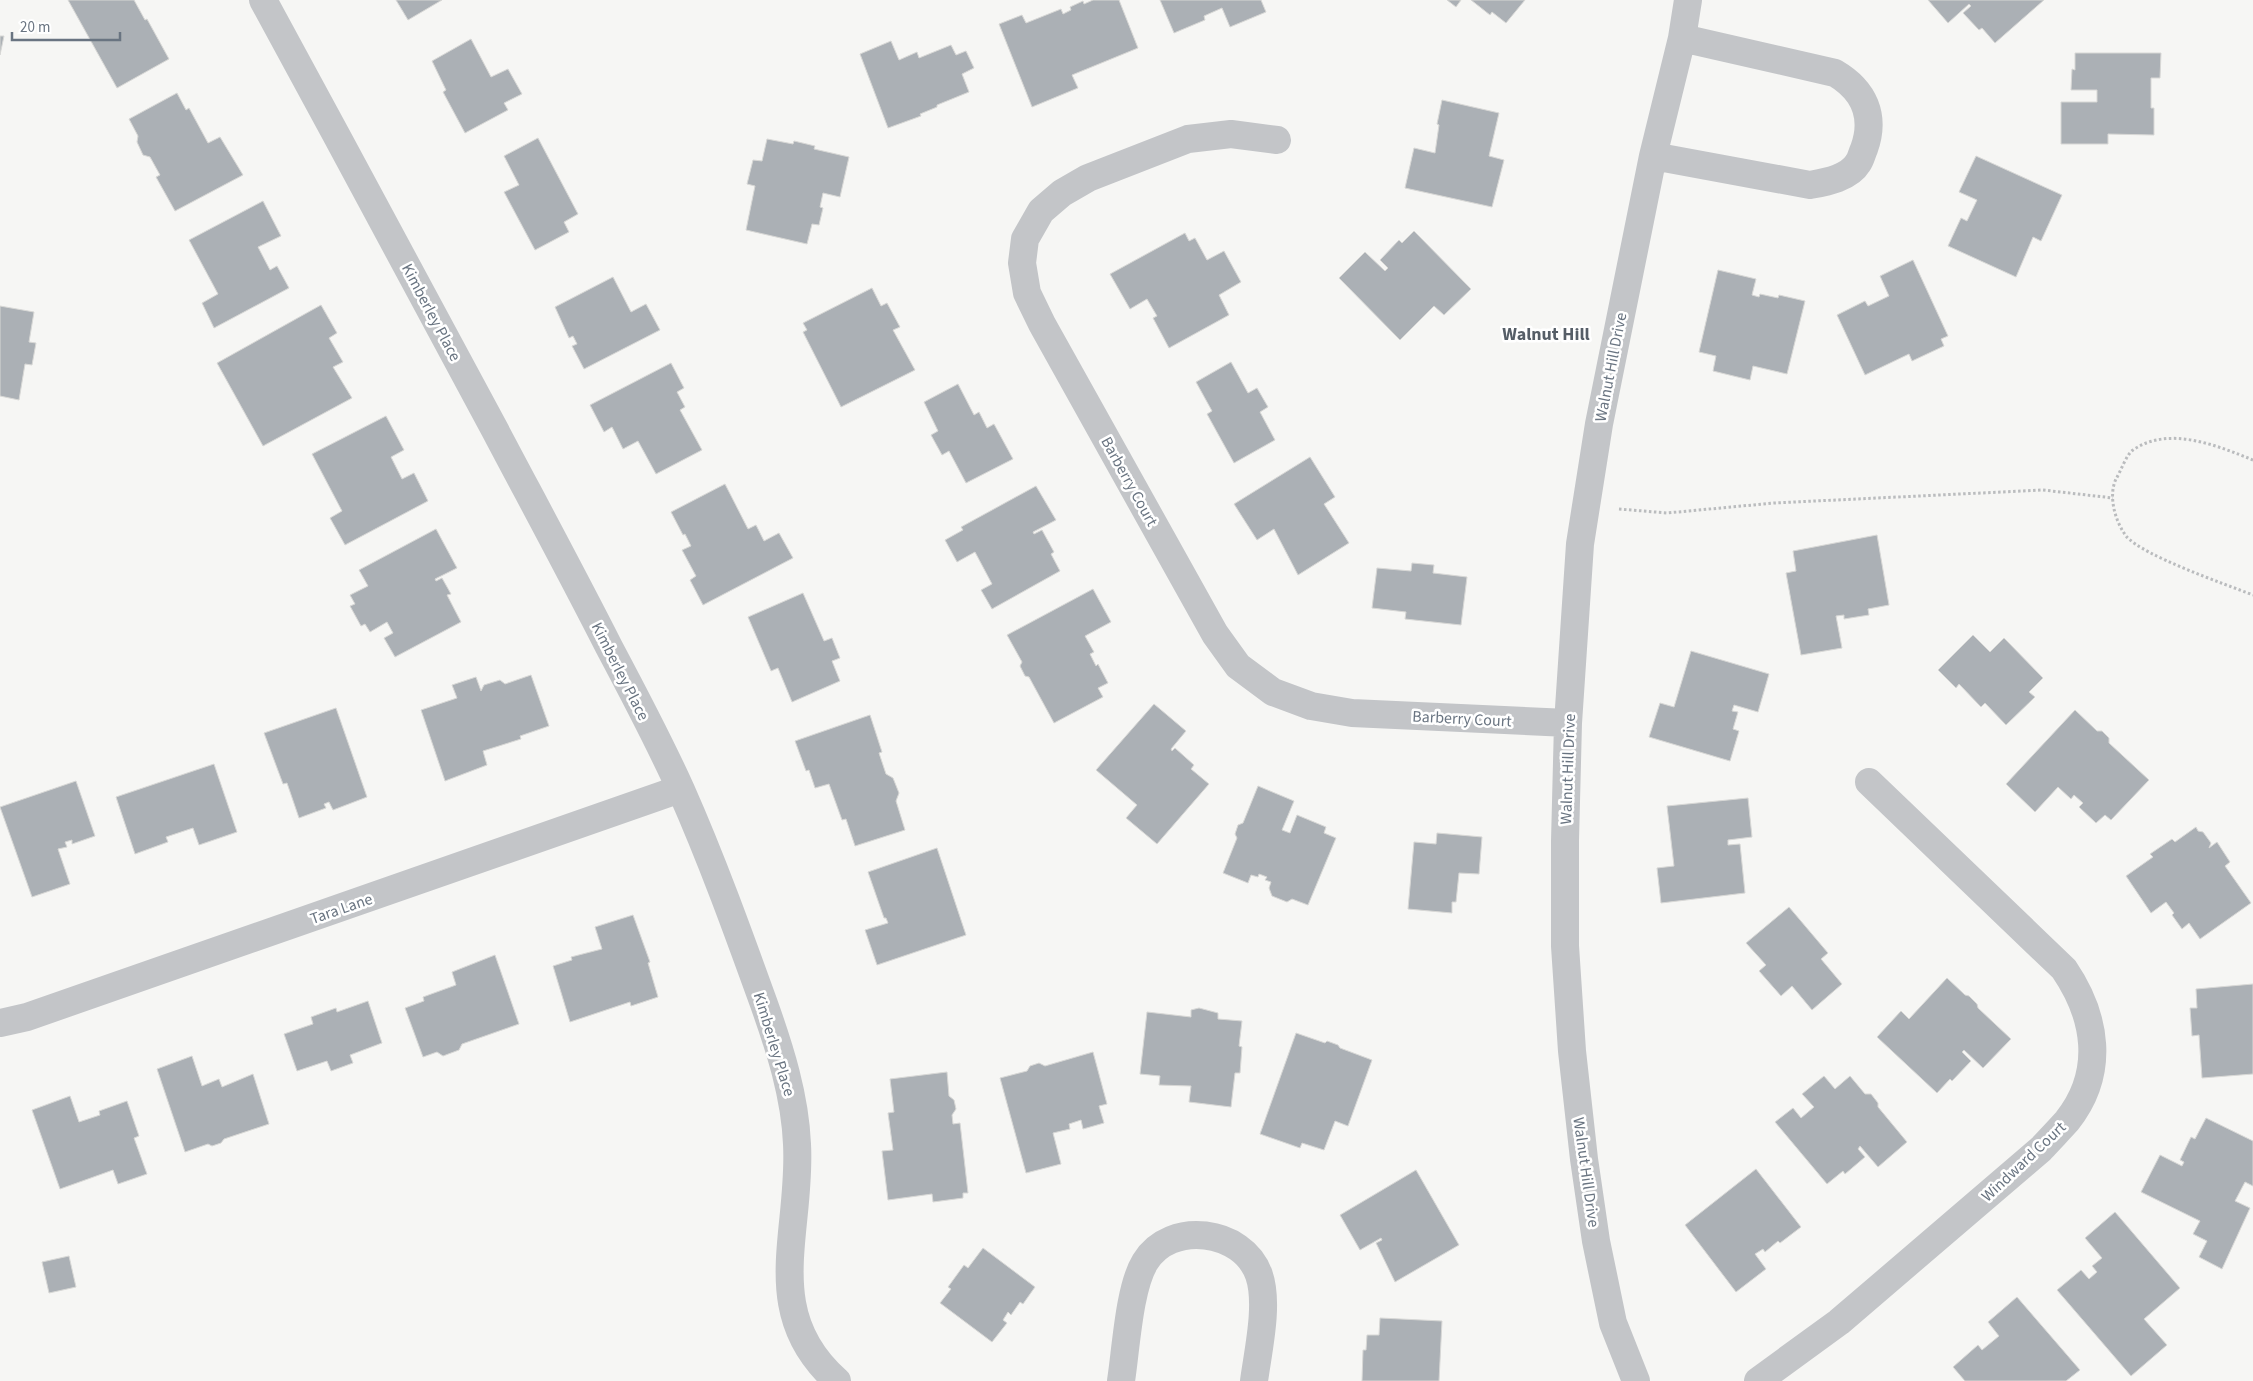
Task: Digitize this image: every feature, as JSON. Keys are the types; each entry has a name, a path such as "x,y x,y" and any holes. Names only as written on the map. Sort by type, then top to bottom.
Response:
{"street":[{"name":"Kimberley Place","path":"263,0 558,548 680,789 732,914 779,1045 792,1099 797,1143 797,1191 788,1252 791,1300 800,1334 820,1366 837,1381"},
{"name":"Walnut Hill Drive","path":"1636,1381 1613,1323 1596,1241 1584,1159 1572,1052 1565,946 1568,723 1580,554 1599,424 1654,156 1682,38 1688,0"},
{"name":"Walnut Hill Drive","path":"1682,38 1698,0"},
{"path":"1654,156 1810,185 1835,181 1858,164 1867,139 1868,118 1862,98 1850,82 1835,73 1682,38"},
{"name":"Barberry Court","path":"1277,140 1232,134 1188,139 1088,178 1062,193 1041,211 1025,239 1022,263 1027,292 1042,324 1215,634 1238,666 1273,692 1319,708 1352,713 1568,723"},
{"name":"Windward Court","path":"1758,1381 1839,1322 2041,1149 2068,1120 2082,1095 2091,1067 2093,1038 2088,1014 2078,989 2064,968 1869,782"},
{"name":"Tara Lane","path":"0,1024 27,1017 680,789"},
{"path":"1121,1381 1137,1278 1146,1261 1157,1248 1170,1240 1184,1235 1202,1234 1224,1241 1243,1251 1259,1275 1263,1300 1254,1381"}],"path":[{"path":"2253,460 2206,442 2186,439 2158,440 2132,450 2112,489 2115,514 2127,536 2155,555 2253,595"},
{"path":"1586,506 1667,513 1774,503 2043,490 2113,498"}],"building":[{"path":"68,0 134,0 169,59 117,88"},
{"path":"396,0 442,0 408,20"},
{"path":"1093,0 1119,0 1138,48 1072,75 1078,88 1032,107 999,24 1022,15 1026,23 1061,9 1063,14 1071,10 1070,7 1083,1 1084,4"},
{"path":"1160,0 1261,0 1266,12 1230,27 1222,8 1204,16 1205,20 1174,33"},
{"path":"1447,0 1461,0 1456,7"},
{"path":"1471,0 1525,0 1506,23 1492,12 1490,15"},
{"path":"1928,0 2044,0 1995,43 1982,28 1979,30 1963,13 1971,6 1969,4 1948,23"},
{"path":"0,36 4,36 0,55"},
{"path":"471,39 491,77 508,69 522,94 504,103 508,110 465,133 443,92 446,90 432,61"},
{"path":"891,41 899,60 917,52 919,58 951,45 956,55 966,51 974,68 962,74 969,92 937,105 937,107 920,114 921,116 888,128 860,54"},
{"path":"2075,53 2161,53 2160,78 2151,78 2151,108 2154,108 2154,135 2108,134 2108,144 2061,144 2061,102 2097,102 2097,90 2071,90 2072,69 2075,70"},
{"path":"177,93 186,110 189,108 208,143 220,137 243,175 175,211 156,177 160,175 150,157 143,155 137,142 138,136 129,119"},
{"path":"1442,100 1499,113 1489,156 1504,160 1492,207 1405,188 1414,148 1435,153 1439,125 1437,124"},
{"path":"538,138 578,214 564,222 569,232 535,250 504,192 519,185 504,156"},
{"path":"767,139 793,144 794,141 815,146 814,149 849,157 840,197 823,193 820,207 823,208 819,225 812,224 807,244 746,230 755,186 747,184 753,160 762,161"},
{"path":"1976,156 2062,195 2041,241 2033,237 2016,277 1948,246 1961,218 1967,221 1977,200 1959,192"},
{"path":"263,201 281,236 258,247 270,270 277,266 289,288 214,328 202,303 218,294 189,240"},
{"path":"1414,231 1471,289 1444,315 1434,306 1400,340 1339,278 1365,252 1385,271 1388,268 1380,260 1399,240 1402,243"},
{"path":"1185,233 1189,241 1195,238 1207,260 1224,251 1241,282 1219,295 1229,315 1169,348 1153,318 1157,316 1147,299 1130,309 1110,274"},
{"path":"1913,260 1948,336 1941,339 1944,346 1912,361 1909,354 1865,375 1837,315 1865,301 1868,306 1889,296 1880,276"},
{"path":"1718,270 1756,279 1752,295 1759,297 1760,294 1778,298 1779,295 1805,301 1787,374 1753,366 1750,380 1713,371 1716,356 1699,352"},
{"path":"613,277 631,312 646,304 660,330 584,369 572,346 577,344 573,336 569,338 555,307"},
{"path":"872,288 881,306 887,303 900,327 893,330 915,370 841,407 803,332 807,330 803,323"},
{"path":"321,305 337,333 329,338 343,362 333,367 352,398 263,446 217,363"},
{"path":"0,306 34,312 29,342 36,343 32,365 25,364 19,400 0,396"},
{"path":"1231,362 1248,393 1257,388 1268,407 1260,412 1275,440 1234,463 1207,414 1212,411 1196,382"},
{"path":"671,363 684,388 677,392 685,407 680,410 702,450 656,474 638,441 623,449 612,427 604,432 590,405"},
{"path":"958,384 974,415 979,412 987,428 994,424 1013,459 966,483 949,451 942,455 931,435 938,431 924,402"},
{"path":"386,416 404,450 391,457 402,479 414,473 428,501 345,545 330,518 342,511 312,454"},
{"path":"1310,457 1335,497 1324,504 1349,543 1298,575 1274,529 1257,540 1234,504"},
{"path":"725,484 748,529 756,525 764,541 779,533 793,558 703,605 690,580 696,576 682,550 691,546 671,512"},
{"path":"1036,486 1056,520 1033,532 1034,534 1042,530 1054,552 1051,554 1060,571 992,609 981,590 992,584 975,552 957,562 945,540 963,530 961,527"},
{"path":"436,529 457,568 435,579 436,581 442,578 451,594 447,595 461,622 395,657 384,638 393,633 387,622 370,632 365,624 361,626 350,606 355,604 350,595 368,586 359,570"},
{"path":"1877,535 1889,605 1868,609 1869,615 1844,619 1844,615 1836,616 1842,648 1801,655 1786,573 1796,571 1793,551"},
{"path":"1412,563 1434,565 1433,573 1467,577 1461,625 1405,619 1406,612 1372,608 1377,568 1411,571"},
{"path":"1093,589 1111,622 1085,636 1094,652 1090,654 1096,666 1098,664 1108,683 1098,688 1103,697 1054,723 1029,677 1025,676 1020,666 1022,662 1007,635"},
{"path":"803,593 824,641 832,638 840,658 832,661 840,681 792,702 778,668 771,671 748,617"},
{"path":"1973,635 1990,652 2004,638 2043,678 2029,692 2035,697 2006,725 1985,703 1981,707 1959,684 1956,688 1938,670"},
{"path":"1691,651 1769,674 1758,712 1734,705 1732,711 1738,712 1733,729 1739,731 1730,761 1649,737 1660,703 1674,707"},
{"path":"531,675 549,726 520,736 521,739 483,751 487,765 445,781 421,710 457,698 452,685 476,677 481,691 484,685 500,680 505,684"},
{"path":"1154,704 1186,731 1171,749 1172,751 1175,748 1194,765 1191,769 1209,784 1157,844 1126,818 1137,805 1096,770"},
{"path":"336,708 367,797 333,810 329,802 324,804 326,808 299,818 287,783 283,784 264,733"},
{"path":"2075,710 2097,731 2102,731 2109,738 2109,743 2149,780 2111,820 2105,815 2096,823 2079,807 2083,803 2074,795 2071,799 2058,787 2035,812 2006,784"},
{"path":"870,715 882,752 879,753 886,774 893,778 899,793 896,801 905,830 855,846 846,819 842,820 829,784 815,788 809,770 806,771 795,741"},
{"path":"214,764 237,832 199,845 193,828 166,837 168,842 135,854 116,797"},
{"path":"76,781 95,836 72,844 72,840 65,842 67,847 58,849 70,884 32,897 0,807"},
{"path":"1258,786 1294,801 1282,830 1290,833 1297,815 1326,827 1324,833 1336,838 1308,905 1292,899 1287,902 1272,896 1269,888 1271,882 1265,880 1267,877 1259,874 1258,877 1251,875 1248,883 1223,873 1237,838 1235,834 1238,825 1243,823"},
{"path":"1748,798 1752,837 1728,840 1728,845 1740,844 1745,893 1661,903 1657,868 1674,866 1667,806"},
{"path":"2196,827 2198,831 2203,832 2211,843 2209,848 2217,842 2230,862 2225,866 2251,903 2200,939 2189,923 2182,929 2166,902 2151,913 2126,876 2153,857 2150,854 2172,839 2175,842"},
{"path":"1437,833 1482,837 1479,874 1459,873 1456,902 1452,902 1452,913 1408,909 1414,842 1436,844"},
{"path":"937,848 966,935 877,965 865,930 888,923 886,918 884,918 868,872"},
{"path":"1789,907 1828,953 1821,959 1842,984 1812,1010 1792,986 1781,996 1759,971 1766,965 1746,943"},
{"path":"633,915 650,962 648,963 658,997 631,1006 630,1002 570,1022 553,966 572,960 571,957 602,949 595,927"},
{"path":"495,955 519,1024 462,1044 459,1050 443,1056 437,1052 423,1057 405,1008 424,1001 423,997 456,985 452,972"},
{"path":"1947,978 1965,995 1969,996 1977,1004 1978,1008 2011,1039 1983,1068 1964,1050 1962,1052 1971,1061 1952,1081 1950,1079 1937,1093 1877,1037 1901,1011 1909,1019"},
{"path":"2253,984 2253,1074 2202,1078 2199,1035 2192,1036 2190,1008 2197,1008 2196,989"},
{"path":"368,1001 382,1043 350,1055 353,1063 331,1071 327,1061 297,1071 284,1034 313,1024 311,1017 336,1008 337,1012"},
{"path":"1199,1008 1218,1013 1218,1019 1242,1021 1239,1046 1242,1047 1240,1073 1235,1073 1231,1107 1189,1102 1191,1086 1159,1085 1160,1076 1140,1074 1147,1012 1191,1017 1191,1010"},
{"path":"1296,1033 1325,1043 1327,1041 1372,1060 1348,1126 1335,1121 1324,1150 1302,1143 1300,1148 1260,1134"},
{"path":"1093,1052 1107,1104 1099,1106 1104,1123 1083,1129 1081,1120 1069,1124 1070,1129 1053,1133 1061,1164 1026,1173 1000,1078 1027,1071 1030,1066 1039,1063 1045,1066"},
{"path":"192,1056 202,1086 219,1079 222,1087 253,1074 269,1124 224,1139 221,1143 212,1146 208,1144 185,1152 157,1069"},
{"path":"947,1072 949,1096 954,1100 956,1109 952,1115 953,1124 960,1123 968,1193 963,1193 963,1198 933,1202 932,1194 888,1200 882,1151 893,1150 888,1113 894,1112 890,1079"},
{"path":"1824,1076 1835,1089 1850,1076 1865,1094 1871,1094 1878,1103 1878,1107 1907,1142 1878,1167 1860,1146 1858,1149 1865,1157 1845,1174 1843,1171 1827,1184 1775,1122 1793,1108 1801,1118 1814,1107 1802,1094"},
{"path":"70,1096 79,1122 100,1115 99,1111 127,1101 139,1136 134,1138 147,1174 118,1184 113,1170 60,1189 32,1110"},
{"path":"2206,1118 2253,1141 2253,1186 2245,1182 2235,1201 2250,1208 2222,1269 2199,1257 2207,1241 2193,1234 2200,1221 2141,1192 2160,1155 2182,1166 2184,1162 2180,1160 2191,1137 2195,1139"},
{"path":"1756,1169 1801,1227 1780,1243 1778,1241 1765,1252 1763,1249 1755,1254 1766,1269 1736,1292 1685,1225"},
{"path":"1416,1170 1459,1245 1395,1282 1376,1243 1382,1240 1381,1238 1360,1250 1340,1215"},
{"path":"2115,1212 2180,1288 2144,1319 2167,1345 2131,1376 2057,1290 2081,1270 2089,1279 2097,1272 2092,1266 2102,1258 2085,1238"},
{"path":"983,1248 1035,1287 1023,1304 1020,1302 1011,1315 1008,1312 1003,1320 1007,1323 992,1342 940,1303 951,1289 948,1287 964,1265 968,1268"},
{"path":"69,1256 76,1287 49,1293 42,1262"},
{"path":"2017,1297 2080,1370 2066,1381 1965,1381 1953,1367 1978,1345 1982,1350 1999,1336 1988,1322"},
{"path":"1380,1318 1442,1321 1439,1381 1362,1381 1363,1350 1366,1350 1367,1335 1379,1335"}],"district":[{"name":"Walnut Hill","path":"1546,334"}]}
